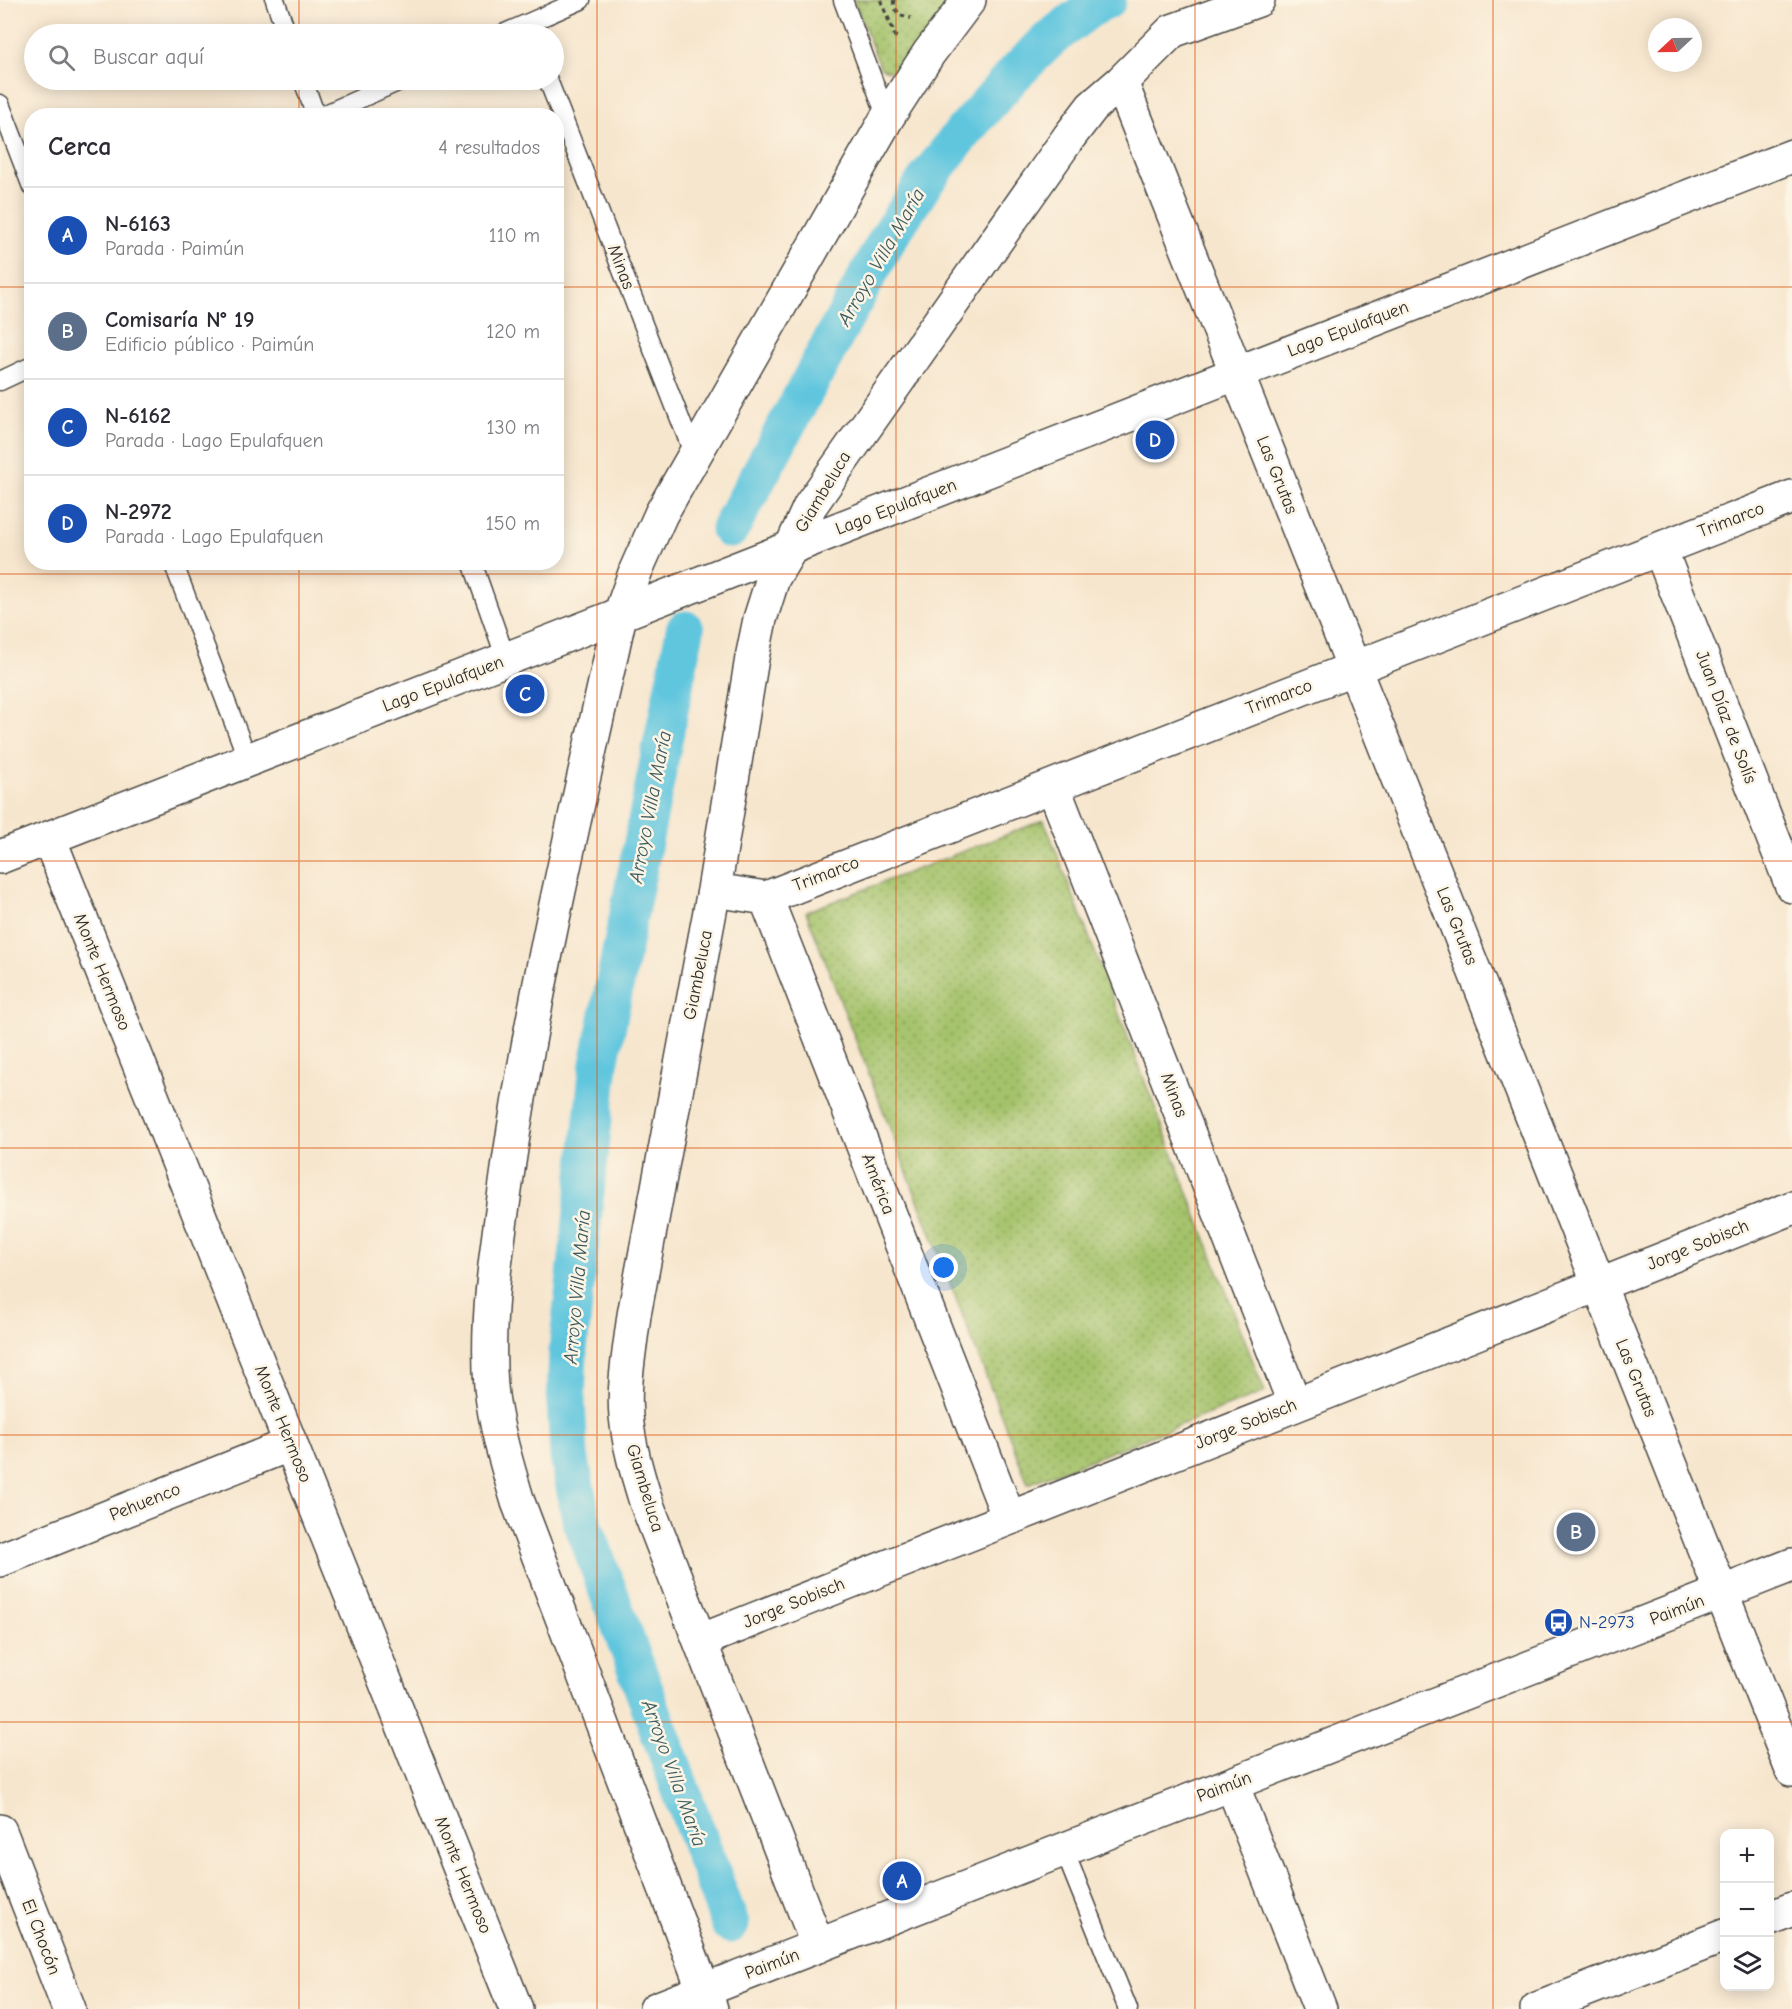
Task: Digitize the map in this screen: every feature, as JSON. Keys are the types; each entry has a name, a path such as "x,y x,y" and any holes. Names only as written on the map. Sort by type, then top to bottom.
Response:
{"street":[{"path":"708,2000 518,1502 501,1444 491,1388 490,1331 495,1260 530,1029 620,615 636,570 660,514 887,118 929,53 969,0"},
{"name":"Giambeluca","path":"818,1946 646,1502 632,1457 626,1403 627,1370 634,1315 714,890 756,638 773,578 791,548 810,506 1092,107 1121,82 1172,31 1258,0"},
{"name":"Las Grutas","path":"1121,82 1792,1770"},
{"name":"Lago Epulafquen","path":"0,857 1792,156"},
{"name":"Trimarco","path":"766,898 1792,497"},
{"name":"Juan Díaz de Solís","path":"1660,549 1792,886"},
{"name":"Minas","path":"1053,786 1295,1405"},
{"name":"Monte Hermoso","path":"49,838 516,2009"},
{"path":"714,890 766,898"},
{"name":"América","path":"766,898 1009,1518"},
{"name":"Jorge Sobisch","path":"700,1641 1792,1208"},
{"name":"Pehuenco","path":"0,1560 291,1444"},
{"name":"Paimún","path":"656,2009 708,2000 818,1946 1792,1565"},
{"path":"1232,1784 1320,2009"},
{"name":"El Chocón","path":"0,1831 69,2009"},
{"path":"1774,1916 1792,1909"},
{"path":"1537,2009 1722,1937"}],"lane":[{"path":"275,0 283,24"},
{"path":"538,24 581,0"},
{"path":"843,0 887,118"},
{"path":"307,90 313,108"},
{"path":"339,108 380,90"},
{"name":"Minas","path":"552,90 559,108"},
{"path":"0,104 24,166"},
{"name":"Minas","path":"564,121 694,455"},
{"path":"0,381 24,370"},
{"path":"176,570 248,760"},
{"path":"475,570 506,659"},
{"path":"1064,1850 1128,2009"}],"path":[{"path":"884,9 895,8 894,0"}],"green space":[{"path":"854,0 956,0 899,70 891,71 880,67"},
{"path":"1044,820 1265,1392 1028,1484 806,912"}],"waterway":[{"name":"Arroyo Villa María","path":"730,529 888,238 926,180 964,131 1014,74 1051,38 1089,9 1107,0"},
{"name":"Arroyo Villa María","path":"685,630 599,1064 568,1350 566,1403 569,1456 581,1518 730,1924"}],"place":[{"name":"N-2972","path":"1155,440"},
{"name":"N-6162","path":"525,694"},
{"name":"Comisaría N° 19","path":"1576,1532"},
{"name":"N-2973","path":"1558,1622"},
{"name":"N-6163","path":"902,1881"}]}
